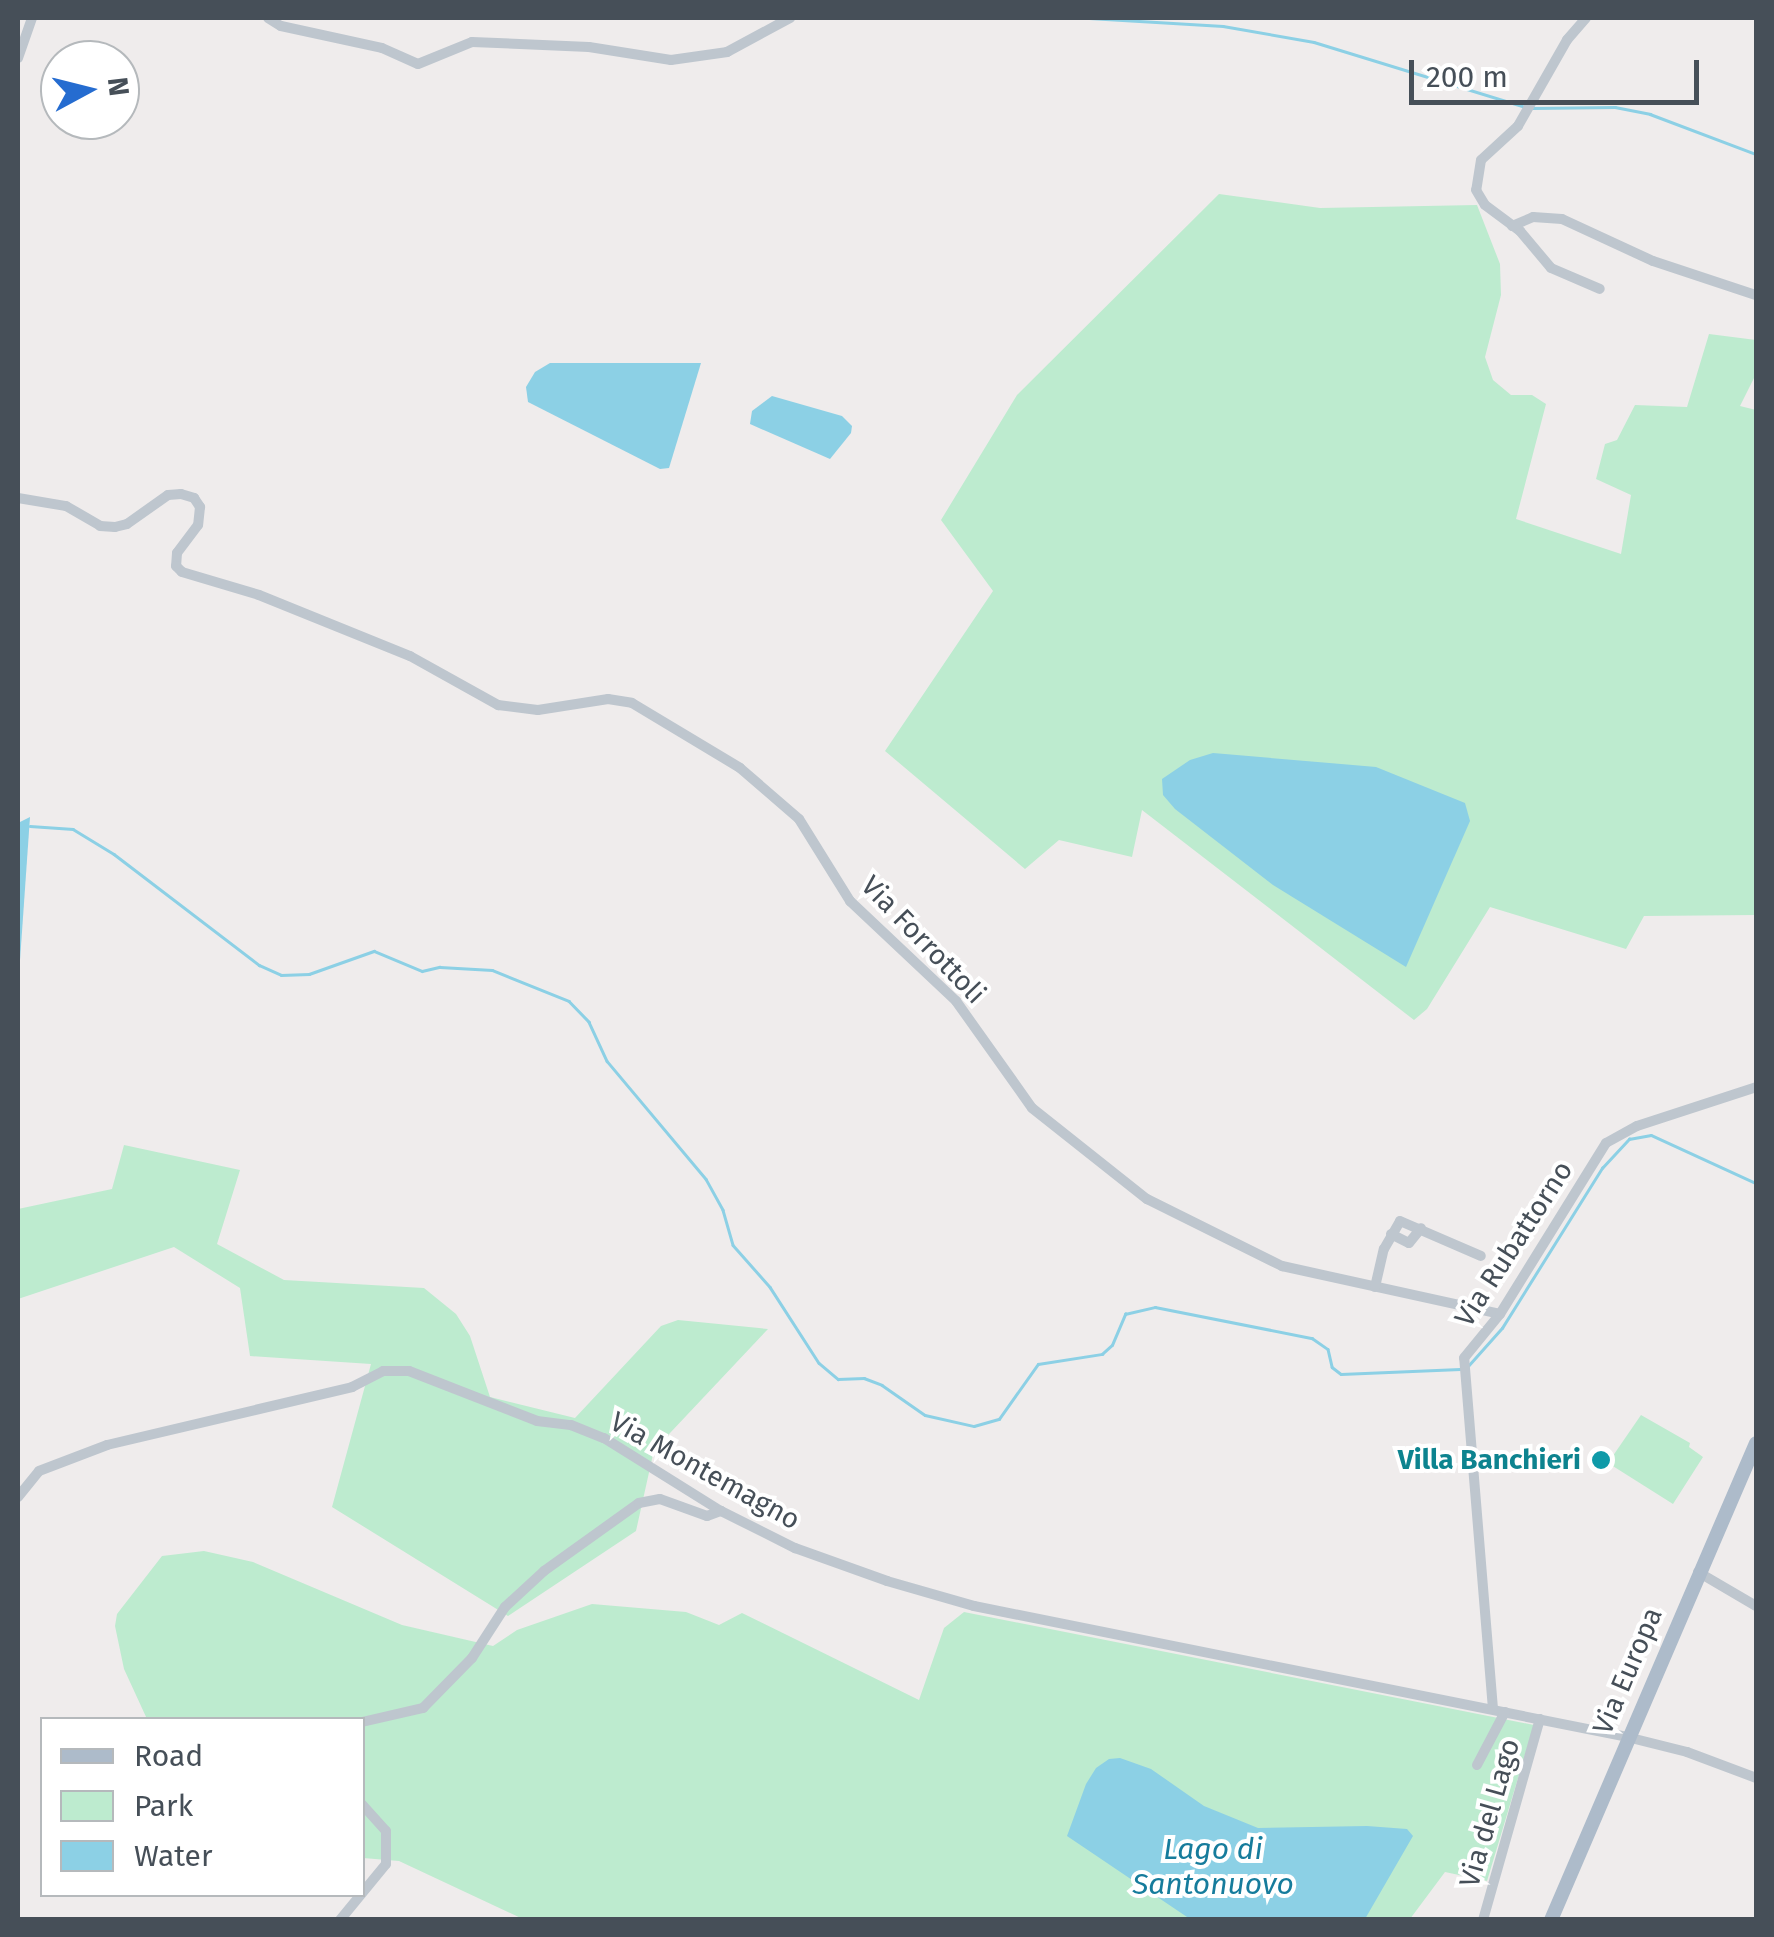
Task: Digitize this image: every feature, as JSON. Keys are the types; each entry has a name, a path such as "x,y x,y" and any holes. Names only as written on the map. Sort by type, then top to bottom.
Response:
{"main road":[{"name":"Via Europa","path":"1551,1920 1756,1444"}],"street":[{"path":"18,58 32,18"},
{"path":"268,18 281,26 382,48 418,64 431,62 472,42 589,47 670,60 727,52 790,18"},
{"path":"1586,18 1566,40 1529,109 1488,151 1476,171 1479,197 1551,268 1600,288"},
{"path":"1512,226 1533,217 1562,219 1654,260 1756,295"},
{"name":"Via Forrottoli","path":"18,498 66,506 100,526 127,524 168,495 194,498 200,507 198,525 177,553 176,566 182,572 258,595 410,656 498,705 538,710 608,699 642,708 755,779 799,820 850,901 956,1001 1032,1108 1148,1199 1282,1266 1500,1314"},
{"name":"Via Rubattorno","path":"1499,1710 1462,1370 1606,1143 1638,1126 1756,1087"},
{"path":"1375,1288 1391,1234 1400,1221 1481,1256"},
{"path":"1391,1234 1409,1242 1421,1228"},
{"name":"Via Montemagno","path":"18,1497 39,1471 107,1444 352,1387 383,1371 408,1371 536,1422 572,1425 604,1438 722,1511 795,1548 974,1606 1628,1737 1687,1752 1756,1778"},
{"path":"365,1721 424,1708 472,1658 505,1607 544,1571 639,1503 660,1500 707,1516 722,1511"},
{"path":"1698,1572 1756,1606"},
{"path":"1477,1765 1499,1710"},
{"name":"Via del Lago","path":"1483,1920 1540,1719"},
{"path":"365,1807 386,1830 386,1864 365,1890"},
{"path":"340,1920 359,1897"}],"green space":[{"path":"1219,194 1320,208 1477,205 1500,264 1501,295 1485,357 1493,380 1511,395 1532,395 1546,404 1516,519 1621,554 1631,495 1596,479 1605,444 1617,440 1635,405 1687,407 1709,334 1756,340 1756,374 1740,406 1756,410 1756,915 1644,916 1626,949 1490,907 1427,1009 1414,1020 1142,810 1132,857 1059,840 1025,869 885,751 993,591 941,520 1017,395"},
{"path":"124,1145 240,1170 217,1244 284,1280 424,1288 456,1314 470,1336 490,1397 575,1418 661,1326 678,1320 768,1329 654,1450 636,1531 508,1616 332,1507 371,1364 250,1356 240,1288 174,1247 18,1299 18,1209 112,1189"},
{"path":"1641,1415 1690,1443 1689,1447 1703,1457 1673,1504 1608,1463"},
{"path":"204,1551 253,1562 402,1625 493,1646 517,1630 592,1604 686,1612 719,1625 742,1613 919,1700 944,1628 964,1612 1534,1725 1487,1881 1445,1872 1410,1919 523,1919 399,1861 365,1858 365,1717 146,1717 124,1669 115,1626 117,1614 162,1556"}],"water":[{"path":"550,363 701,363 669,468 660,469 528,402 526,387 535,372"},
{"path":"772,396 842,416 852,426 851,433 830,459 750,424 752,411"},
{"path":"1213,753 1376,767 1465,803 1470,821 1406,967 1273,885 1175,809 1163,795 1162,779 1190,760"},
{"path":"30,817 18,989 18,823"},
{"name":"Lago di Santonuovo","path":"1120,1758 1151,1769 1204,1806 1258,1828 1367,1826 1407,1829 1413,1836 1365,1919 1190,1919 1067,1836 1096,1768 1109,1759"}],"waterway":[{"path":"1030,18 1075,18"},
{"path":"1089,18 1223,26 1314,42 1525,107"},
{"path":"1533,108 1615,107 1650,114 1756,154"},
{"path":"30,826 73,829 114,854 259,965 281,975 309,974 374,951 422,971 440,967 492,970 569,1001 589,1022 607,1061 706,1179 723,1210 733,1245 770,1287 819,1363 838,1379 864,1378 882,1385 925,1415 974,1426 999,1419 1038,1364 1102,1354 1112,1345 1125,1314 1155,1307 1312,1338 1328,1349 1332,1367 1341,1374 1460,1369"},
{"path":"1468,1366 1502,1328 1602,1168 1629,1139 1651,1135 1756,1183"}],"place":[{"name":"Villa Banchieri","path":"1601,1460"}]}
